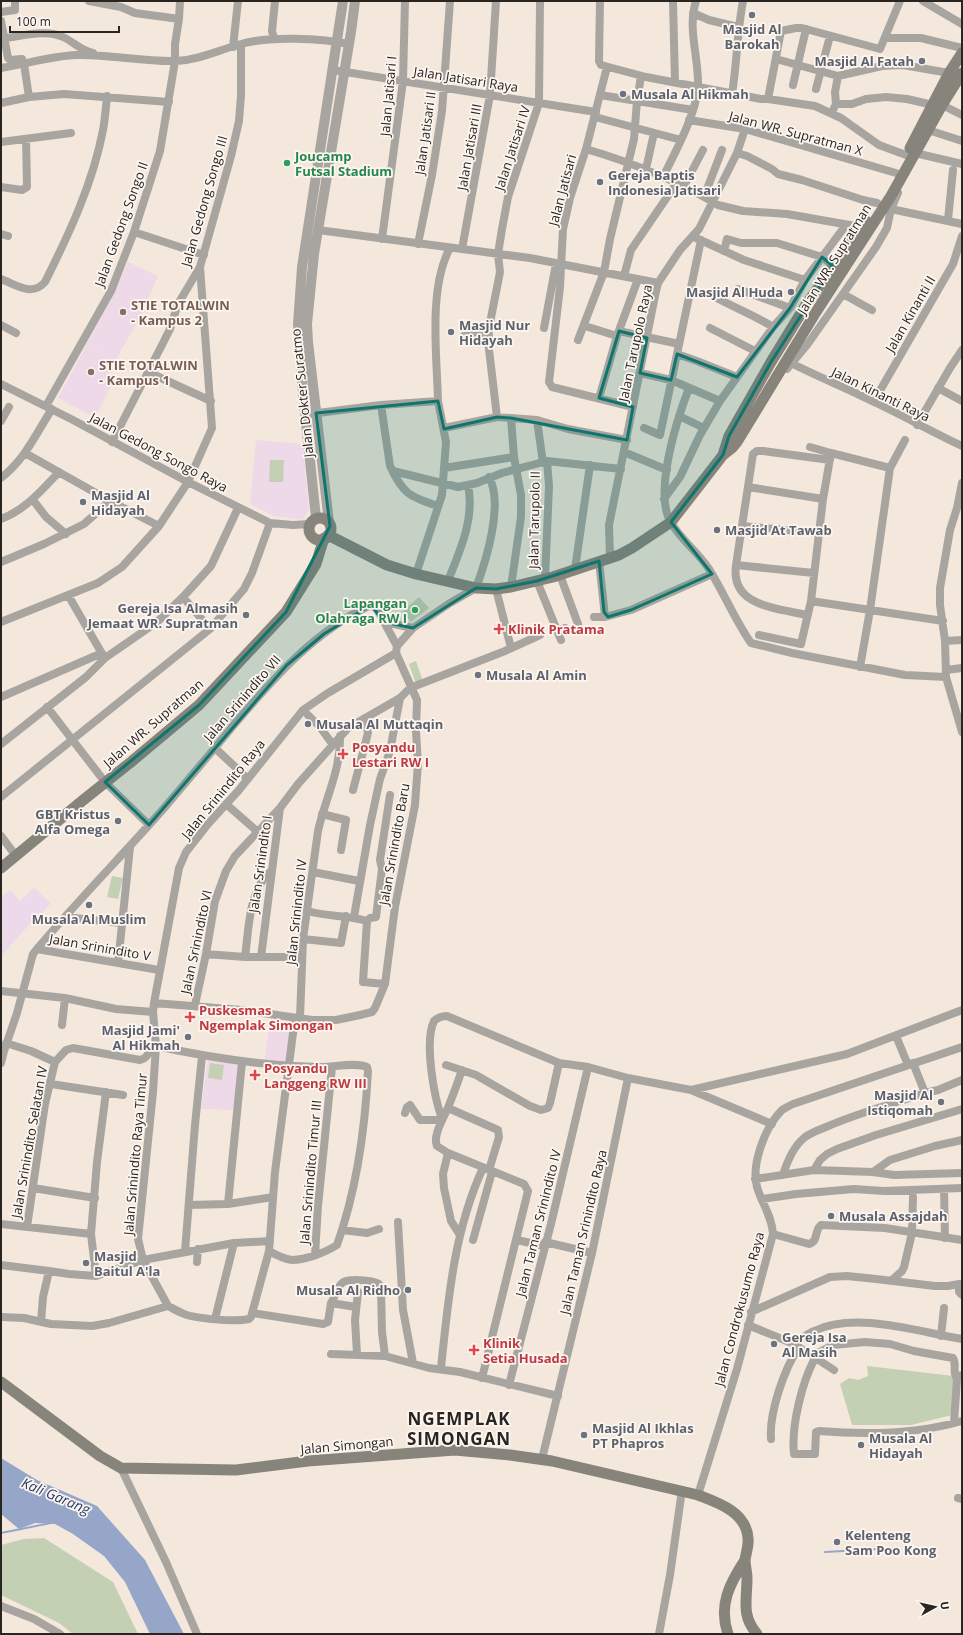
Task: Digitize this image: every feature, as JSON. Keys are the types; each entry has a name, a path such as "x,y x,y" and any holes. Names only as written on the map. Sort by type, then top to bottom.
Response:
{"main road":[{"name":"Jalan WR. Supratman","path":"911,154 928,130 949,73 962,53"},
{"name":"Jalan WR. Supratman","path":"723,455 729,436 771,362 891,196 901,172 937,105 958,88 962,73"},
{"name":"Jalan WR. Supratman","path":"1,868 199,705 286,612 316,564 326,537 387,565 416,574 476,588 496,589 511,587 560,575 604,560 632,548 671,522 723,455 737,442 861,228 877,203 901,172"},
{"path":"321,518 328,522 330,526 326,537 316,539 311,535 309,530 313,521 321,518"},
{"name":"Jalan Simongan","path":"1,1382 100,1456 121,1468 236,1470 308,1461 455,1450 542,1459 682,1490 698,1495 712,1500 734,1512 740,1517 746,1528 748,1540 745,1560 746,1613 750,1626 758,1634"},
{"name":"Jalan Simongan","path":"728,1634 725,1608 727,1592 745,1560"}],"street":[{"path":"89,1 121,4 135,13 179,19"},
{"name":"Jalan Gedong Songo II","path":"1,478 16,465 25,454 111,291 134,232 160,151 175,61 175,44 180,1"},
{"name":"Jalan Gedong Songo III","path":"112,442 170,329 178,304 200,267 204,255 239,121 241,95 237,45 238,1"},
{"path":"274,38 272,31 275,1"},
{"name":"Jalan Dokter Suratmo","path":"313,521 302,324 302,267 342,1"},
{"name":"Jalan Dokter Suratmo","path":"328,522 308,342 302,324 355,1"},
{"name":"Jalan Jatisari I","path":"382,239 403,81 405,1"},
{"name":"Jalan Jatisari II","path":"418,244 433,168 442,111 450,1"},
{"name":"Jalan Jatisari III","path":"462,249 490,95 496,1"},
{"name":"Jalan Jatisari IV","path":"497,417 489,335 500,272 498,254 508,197 539,103 540,1"},
{"path":"600,1 599,61 601,65 642,76 732,94 815,106 841,118 880,145 911,154 962,164"},
{"path":"673,1 675,82"},
{"path":"663,177 690,120 698,87 693,13 696,1"},
{"path":"732,94 738,27 743,1"},
{"path":"768,99 780,32 782,30 796,28 804,29 879,49 900,1"},
{"path":"923,1 962,24"},
{"path":"1,12 14,10 15,5"},
{"path":"693,13 709,20 738,27"},
{"path":"2,26 8,58 10,60 30,58 36,61"},
{"path":"793,85 804,29"},
{"path":"5,38 53,34 64,37 89,52 121,55 132,59"},
{"path":"816,89 830,36"},
{"path":"1,68 76,55 175,61 195,59 237,45 274,38 337,41 349,44"},
{"path":"885,38 920,38 962,48"},
{"path":"776,59 821,70 838,76 882,66 903,65 949,73"},
{"path":"24,64 29,97"},
{"name":"Jalan Jatisari","path":"558,264 563,229 570,198 586,148 607,67"},
{"name":"Jalan Jatisari Raya","path":"332,70 539,103 595,115 635,129 680,140"},
{"path":"578,340 585,326 604,272 610,239 629,162 635,129 637,101 642,76"},
{"path":"832,114 836,104 835,92 838,76"},
{"path":"1,103 29,97 64,94 107,96 169,102"},
{"path":"600,95 693,110"},
{"path":"1,279 30,290 41,287 45,282 66,239 90,179 103,130 107,96"},
{"path":"836,104 852,104 866,99 886,97 907,99 937,105 962,115"},
{"name":"Jalan WR. Supratman X","path":"690,120 745,129 901,172"},
{"name":"Jalan Tarupolo Raya","path":"605,617 604,560 609,525 658,283 680,250 699,229 716,203 737,153 745,129"},
{"path":"928,130 962,141"},
{"path":"1,142 72,133"},
{"path":"646,169 654,133"},
{"path":"1,187 22,190 27,187 26,139"},
{"path":"586,148 629,162 704,196 716,203 743,211 787,214 861,228"},
{"path":"624,276 631,250 680,185 703,150"},
{"path":"704,196 722,150"},
{"path":"737,153 747,156 772,169 778,174 877,203"},
{"path":"948,220 953,170"},
{"path":"737,442 740,442 791,363 807,345 876,247 887,228 891,209 905,177 901,172"},
{"path":"891,209 962,224"},
{"path":"664,499 680,477 704,428 720,402 755,351 790,308 805,280 846,225"},
{"path":"318,230 498,254 658,283"},
{"path":"134,232 204,255"},
{"path":"692,236 744,260 805,280"},
{"name":"Jalan Kinanti II","path":"874,401 953,264 962,236"},
{"path":"724,251 728,239 741,243 777,243 822,257 837,269"},
{"path":"644,428 660,435 701,240"},
{"path":"416,574 442,495 446,442 438,401 436,299 439,281 450,248"},
{"path":"544,328 558,264"},
{"path":"558,264 560,287 549,382 552,387 633,407"},
{"path":"1,622 98,583 122,567 159,526 188,482 211,432 211,401 200,267"},
{"path":"599,398 618,333 638,279"},
{"path":"738,290 790,308"},
{"path":"843,294 872,310"},
{"path":"713,296 738,309 753,314 773,327"},
{"path":"1,325 16,333"},
{"path":"585,326 679,344"},
{"path":"710,328 755,351"},
{"path":"464,336 489,335"},
{"path":"917,424 962,350"},
{"path":"677,354 698,361 737,378"},
{"name":"Jalan Kinanti Raya","path":"791,363 818,378 874,401 962,446"},
{"path":"148,372 211,401"},
{"path":"640,373 671,380 720,402"},
{"name":"Jalan Gedong Songo Raya","path":"1,384 238,508 270,523 293,525 313,521"},
{"path":"689,388 679,416 667,470 664,499 666,508 671,522 712,574 751,643 860,667 905,674 946,673 962,668"},
{"path":"938,388 962,401"},
{"path":"306,414 381,405 438,401"},
{"path":"381,405 390,466 411,496 438,506"},
{"path":"1,420 9,407"},
{"path":"679,416 704,428"},
{"path":"444,428 497,417 537,420 568,429 627,440"},
{"path":"511,418 514,457 521,495 521,517 511,587"},
{"name":"Jalan Tarupolo II","path":"537,420 549,486 541,580"},
{"path":"860,667 870,610 890,468 905,440"},
{"path":"810,447 830,457"},
{"path":"807,615 759,604 745,595 738,584 735,570 753,454 762,451 830,457 890,468"},
{"path":"624,452 667,470"},
{"path":"25,454 159,526"},
{"path":"444,468 514,457"},
{"path":"799,654 811,601 823,499 830,457"},
{"path":"393,471 453,486 468,485 516,469 545,462 621,469"},
{"path":"575,569 590,465"},
{"path":"1,519 22,508 33,500 59,472"},
{"path":"476,588 494,520 495,497 490,477"},
{"path":"962,483 959,509 950,530 940,588 945,641 946,673 962,732"},
{"path":"448,581 469,523 471,508 468,485"},
{"path":"748,487 823,499"},
{"path":"33,500 46,517 66,534"},
{"path":"1,562 66,534 84,524 110,501"},
{"path":"1,697 103,656 157,622 183,597 211,566 238,508"},
{"path":"1,797 210,629 244,589 252,573 270,523"},
{"path":"742,526 819,533"},
{"path":"736,564 814,574"},
{"path":"594,618 605,617 631,610 712,574"},
{"path":"560,575 578,624"},
{"path":"541,580 561,640"},
{"name":"Jalan Srinindito Raya","path":"156,1046 153,1012 159,970 179,868 186,852 208,824 248,779 303,710 397,649 413,628 450,603 476,588"},
{"path":"496,589 511,648"},
{"path":"68,595 103,656"},
{"path":"183,597 210,629"},
{"path":"811,601 943,621"},
{"name":"Jalan Srinindito Baru","path":"298,1018 336,1020 372,1012 384,984 395,907 415,805 418,763 416,732 417,700 410,688 397,649 384,622 377,609 372,605 370,606"},
{"name":"Jalan Srinindito VII","path":"1,1063 33,954 37,949 130,847 272,680 299,653 343,622 370,606"},
{"path":"384,622 413,628"},
{"path":"557,631 565,628"},
{"path":"410,688 540,635"},
{"path":"759,635 801,644"},
{"path":"945,641 962,640"},
{"path":"2,742 86,677 103,656"},
{"name":"Jalan Srinindito I","path":"261,958 280,808 298,784 348,728 400,698 410,688"},
{"path":"303,939 341,943 350,917 359,881 380,779 392,743 400,698"},
{"path":"47,707 105,782 149,825"},
{"path":"303,710 333,745"},
{"path":"353,790 368,733 365,718"},
{"name":"Jalan Srinindito IV","path":"252,1313 269,1251 275,1172 289,1066 298,1018 303,939 322,814 339,763 340,736"},
{"path":"215,748 248,779"},
{"path":"308,911 318,914 350,917 367,921 370,918 376,917 382,869 380,860 390,795"},
{"path":"226,804 258,832"},
{"name":"Jalan Srinindito VI","path":"194,1005 206,954 215,901 226,870 235,856 280,808"},
{"path":"322,814 346,820 341,850"},
{"path":"1,836 16,856"},
{"path":"118,962 130,847"},
{"path":"245,957 258,885 271,871"},
{"path":"313,872 359,881"},
{"path":"65,917 122,923"},
{"path":"367,921 363,982 384,984"},
{"name":"Jalan Srinindito V","path":"37,949 159,970"},
{"path":"206,954 261,958 302,957"},
{"path":"1,991 23,992 66,998 116,1009 153,1012"},
{"path":"62,1025 66,998"},
{"path":"154,1003 194,1005 298,1018"},
{"path":"691,1090 831,1058 896,1036 962,1010"},
{"path":"442,1120 436,1104 430,1059 431,1030 434,1020 438,1017 447,1016 558,1063 588,1067 628,1078 691,1090 772,1124"},
{"path":"896,1036 925,1093"},
{"path":"6,1043 31,1051 55,1062 66,1050 72,1048 140,1060 145,1059 150,1048 156,1046 202,1056 242,1062 289,1066 332,1067 362,1064 367,1067 368,1072 364,1134 357,1170 340,1239 337,1245 315,1255 303,1259 292,1260 282,1258 269,1251"},
{"name":"Jalan Srinindito Raya Timur","path":"156,1046 150,1130 138,1239 143,1260 168,1306"},
{"name":"Jalan Condrokusumo Raya","path":"698,1495 736,1368 773,1234 771,1220 755,1179 759,1151 772,1124 783,1110 793,1104 962,1047"},
{"path":"185,1251 202,1056"},
{"name":"Jalan Srinindito Selatan IV","path":"27,1227 45,1104 51,1084 55,1062"},
{"path":"228,1204 242,1062"},
{"path":"446,1065 476,1075 530,1106 541,1110 548,1108 550,1103 558,1063"},
{"name":"Jalan Srinindito Timur III","path":"315,1255 318,1206 332,1067"},
{"name":"Jalan Taman Srinindito IV","path":"509,1385 588,1067"},
{"path":"462,1070 442,1120 436,1143 441,1149 448,1153 526,1187 528,1191 482,1378"},
{"name":"Jalan Taman Srinindito Raya","path":"542,1459 592,1253 628,1078"},
{"path":"783,1174 787,1161 804,1138 838,1122 938,1090 962,1080"},
{"path":"51,1084 123,1095"},
{"path":"96,1276 91,1234 97,1162 106,1092"},
{"path":"405,1113 407,1107 410,1105 420,1120 442,1120"},
{"path":"448,1108 498,1130 499,1137 488,1170 473,1240"},
{"path":"814,1170 820,1160 827,1154 838,1149 876,1135 962,1109"},
{"path":"873,1172 890,1160 934,1146 962,1141"},
{"path":"448,1153 443,1174 444,1188 451,1221 460,1235"},
{"path":"440,1368 450,1293 460,1235 478,1180 488,1170"},
{"path":"755,1179 814,1170 873,1172 894,1175 962,1173"},
{"path":"32,1188 95,1198"},
{"path":"944,1188 945,1238"},
{"path":"762,1200 788,1195 854,1189 884,1190 962,1188"},
{"path":"189,1205 228,1204 273,1197"},
{"path":"891,1281 902,1271 904,1267 912,1233 914,1197"},
{"path":"398,1222 403,1310 413,1363"},
{"path":"1,1224 91,1234"},
{"path":"773,1234 809,1244 815,1240 818,1229 821,1225 885,1228 962,1240"},
{"path":"342,1230 367,1234 379,1229"},
{"path":"516,1240 592,1253"},
{"path":"1,1265 75,1275 96,1276 143,1260 185,1251 234,1243 270,1241"},
{"path":"215,1319 234,1243"},
{"path":"197,1262 198,1249"},
{"path":"41,1322 43,1297 49,1271"},
{"path":"752,1312 830,1277 847,1276 948,1286 960,1284 959,1292 962,1295"},
{"path":"1,1316 24,1318 51,1324 92,1326 109,1323 168,1306 182,1314 215,1319 243,1320 249,1319 252,1313 326,1324 328,1322 332,1303 341,1284 345,1281 373,1282 379,1284 381,1289 382,1332 385,1356"},
{"path":"357,1354 356,1307 358,1292"},
{"path":"332,1303 356,1307"},
{"path":"941,1336 944,1308"},
{"path":"771,1439 770,1424 773,1410 796,1346 814,1331 845,1323 875,1323 962,1339"},
{"path":"748,1325 796,1346 834,1370"},
{"path":"865,1342 890,1344 914,1351 953,1358 954,1374 960,1377 960,1421 915,1430 840,1432 819,1431 816,1432 814,1454 794,1454 797,1411 814,1357 833,1345 865,1342"},
{"path":"331,1354 385,1356 429,1368 440,1368 558,1396"},
{"path":"121,1468 166,1562 197,1634"},
{"path":"659,1634 670,1575 682,1490"},
{"path":"1,1606 27,1616 60,1634"}],"highlighted area":[{"path":"822,257 833,266 771,362 729,436 723,455 671,522 712,574 631,610 608,617 604,612 599,561 537,581 496,589 476,588 413,628 384,622 371,605 324,634 287,665 149,825 105,782 199,705 286,612 330,526 316,413 438,401 444,429 497,417 511,418 627,440 633,407 599,398 619,331 647,338 640,373 671,380 677,354 737,377 790,308"}],"shaded area":[{"path":"128,262 158,276 138,321 104,382 111,386 95,418 58,398 86,346 104,355 86,345 109,304"},
{"path":"256,440 303,444 309,509 304,520 273,516 250,504"},
{"path":"34,888 51,903 37,919 35,918 3,954 1,961 1,898 10,890 20,901"},
{"path":"271,1017 293,1020 289,1064 264,1062"},
{"path":"208,1060 241,1065 236,1110 201,1109"}],"green space":[{"path":"270,460 284,460 283,482 269,482"},
{"name":"Lapangan Olahraga RW I","path":"419,597 429,608 411,622 402,612"},
{"path":"416,661 423,681 416,684 409,664"},
{"path":"112,876 123,878 118,899 107,897"},
{"path":"210,1063 224,1065 222,1080 208,1078"},
{"path":"867,1366 954,1376 952,1415 911,1425 852,1425 840,1384 849,1378 858,1380 868,1376"},
{"path":"44,1538 113,1582 138,1634 73,1634 59,1623 1,1595 1,1545 24,1539"}],"water":[{"name":"Kali Garang","path":"1,1458 37,1480 97,1506 145,1560 184,1634 150,1634 125,1582 104,1556 73,1534 55,1524 35,1523 19,1529 1,1514"}],"waterway":[{"path":"1,1533 51,1523"},
{"path":"825,1552 899,1548"}],"place":[{"name":"Masjid Al Barokah","path":"752,15"},
{"name":"Masjid Al Fatah","path":"922,61"},
{"name":"Musala Al Hikmah","path":"623,94"},
{"name":"Joucamp Futsal Stadium","path":"287,163"},
{"name":"Gereja Baptis Indonesia Jatisari","path":"600,182"},
{"name":"Masjid Al Huda","path":"791,292"},
{"name":"STIE TOTALWIN - Kampus 2","path":"123,312"},
{"name":"Masjid Nur Hidayah","path":"451,332"},
{"name":"STIE TOTALWIN - Kampus 1","path":"91,372"},
{"name":"Masjid Al Hidayah","path":"83,502"},
{"name":"Masjid At Tawab","path":"717,530"},
{"name":"Lapangan Olahraga RW I","path":"415,610"},
{"name":"Gereja Isa Almasih Jemaat WR. Supratman","path":"246,615"},
{"name":"Klinik Pratama","path":"499,629"},
{"name":"Musala Al Amin","path":"478,675"},
{"name":"Musala Al Muttaqin","path":"308,724"},
{"name":"Posyandu Lestari RW I","path":"343,754"},
{"name":"GBT Kristus Alfa Omega","path":"118,821"},
{"name":"Musala Al Muslim","path":"89,905"},
{"name":"Puskesmas Ngemplak Simongan","path":"190,1017"},
{"name":"Masjid Jami' Al Hikmah","path":"188,1037"},
{"name":"Posyandu Langgeng RW III","path":"255,1075"},
{"name":"Masjid Al Istiqomah","path":"941,1102"},
{"name":"Musala Assajdah","path":"831,1216"},
{"name":"Masjid Baitul A'la","path":"86,1263"},
{"name":"Musala Al Ridho","path":"408,1290"},
{"name":"Gereja Isa Al Masih","path":"774,1344"},
{"name":"Klinik Setia Husada","path":"474,1350"},
{"name":"Masjid Al Ikhlas PT Phapros","path":"584,1435"},
{"name":"Musala Al Hidayah","path":"861,1445"},
{"name":"Kelenteng Sam Poo Kong","path":"837,1542"}],"district":[{"name":"NGEMPLAK SIMONGAN","path":"459,1429"}]}
